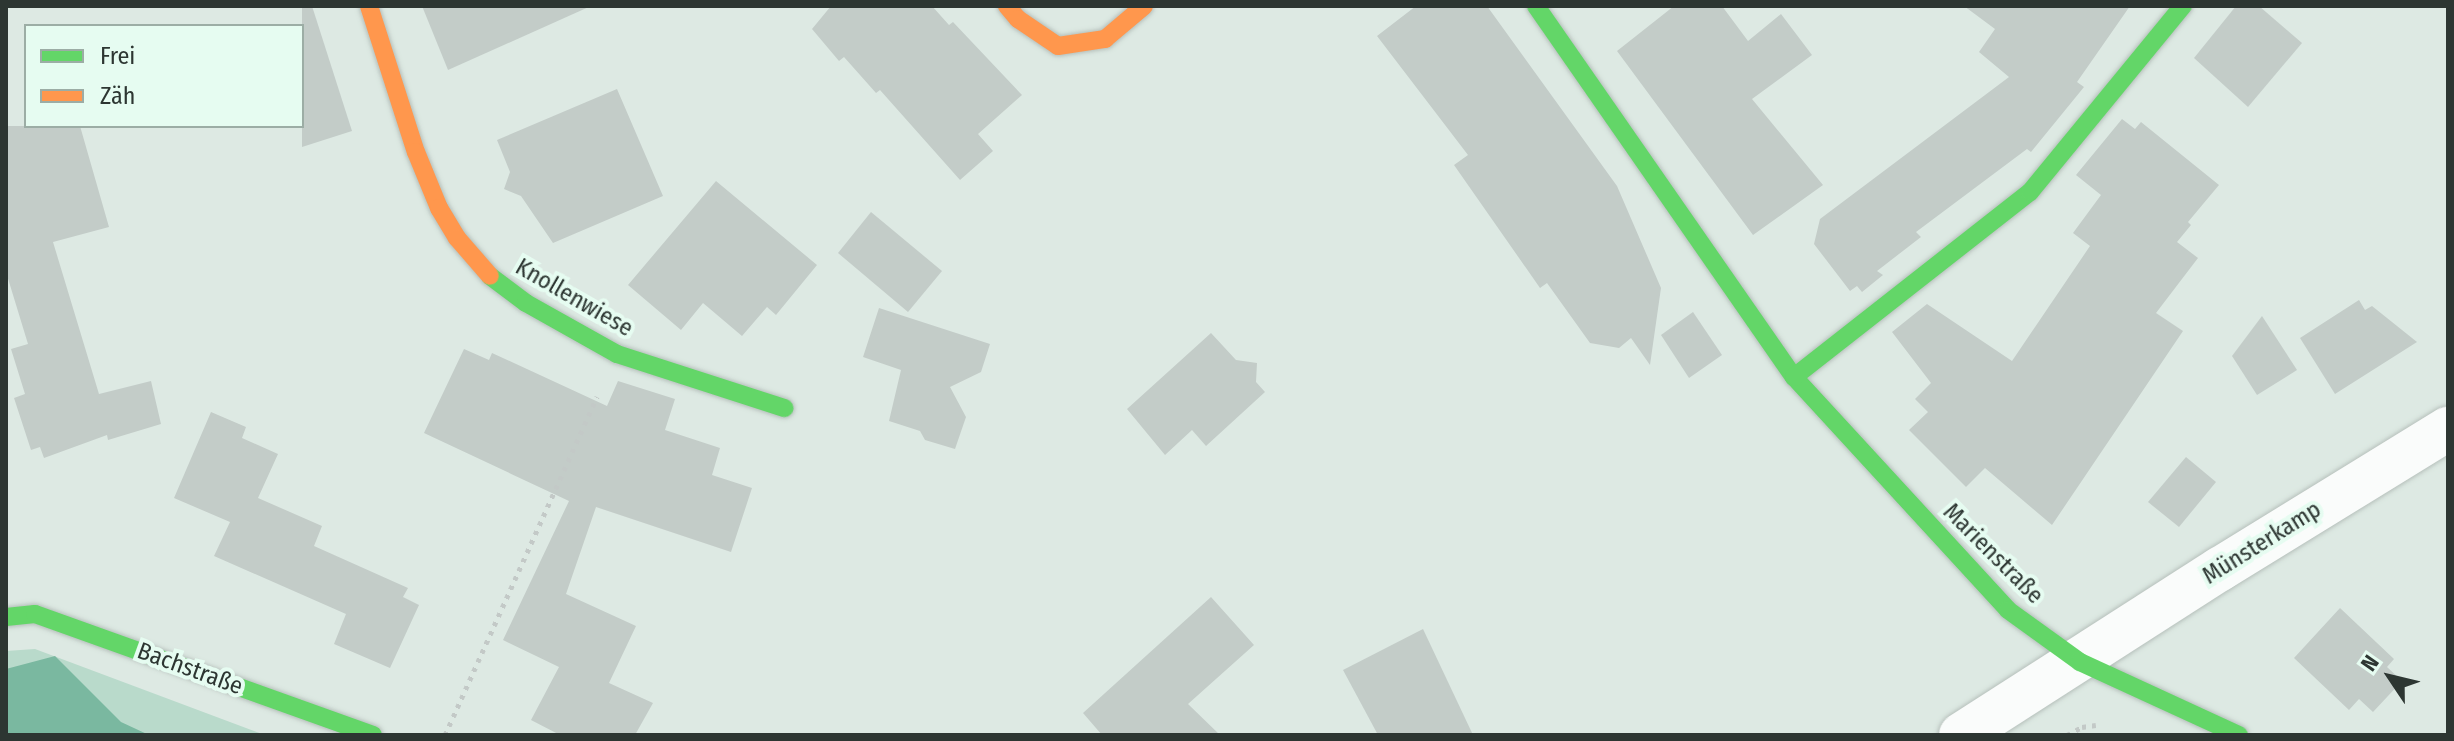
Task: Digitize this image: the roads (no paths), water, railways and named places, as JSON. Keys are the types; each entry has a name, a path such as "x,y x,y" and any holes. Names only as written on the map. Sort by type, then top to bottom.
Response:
{"street":[{"name":"Knollenwiese","path":"369,6 416,152 439,208 457,238 488,274 526,303 617,354 784,408"},
{"path":"1007,6 1018,19 1058,46 1105,39 1144,6"},
{"name":"Marienstraße","path":"1536,6 1794,377 2008,610 2080,662 2239,735"},
{"path":"1794,377 2030,192 2183,6"},
{"name":"Münsterkamp","path":"2080,662 2220,569 2448,429"},
{"name":"Bachstraße","path":"8,617 35,614 373,735"},
{"path":"1961,735 2080,662"}]}
